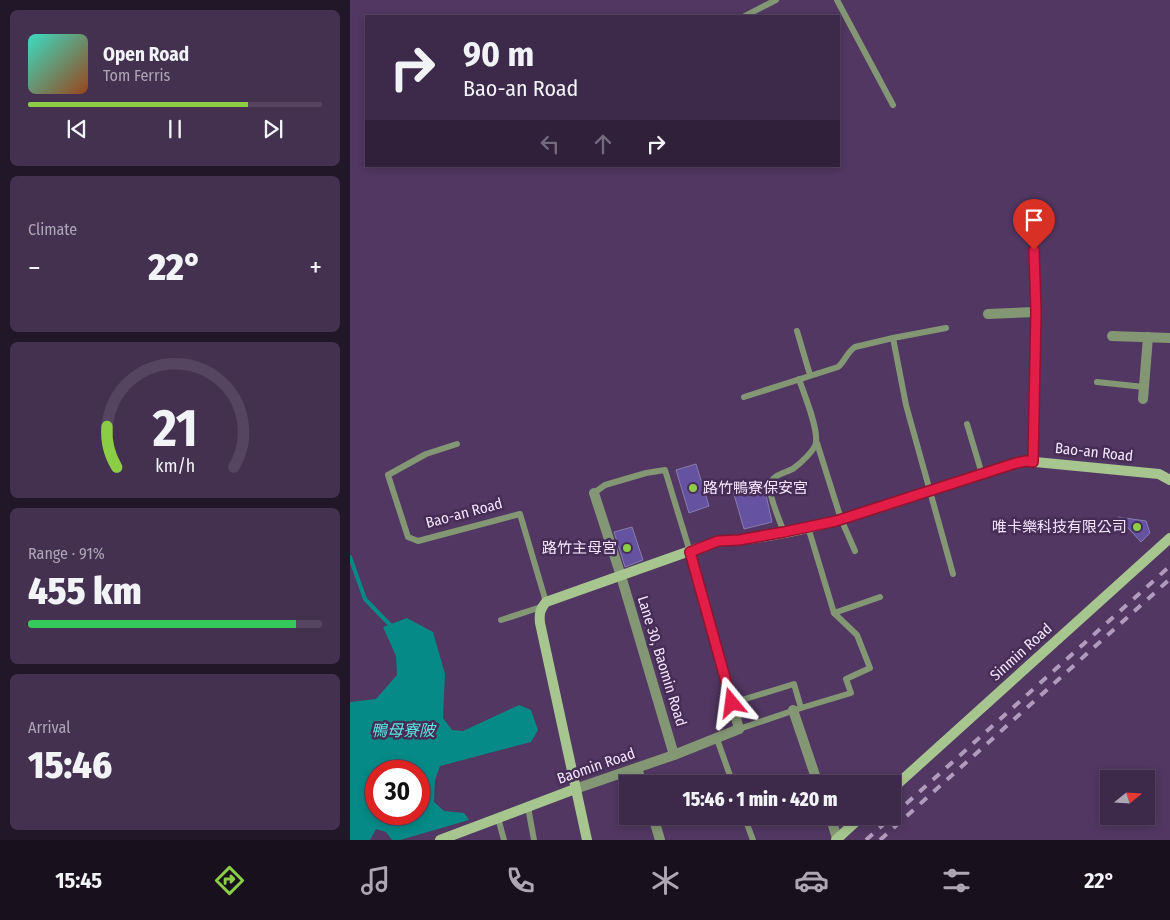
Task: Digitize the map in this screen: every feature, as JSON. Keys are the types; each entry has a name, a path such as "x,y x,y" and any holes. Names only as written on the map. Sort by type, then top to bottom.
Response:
{"street":[{"path":"1033,462 1036,312 1034,250"},
{"path":"988,314 1036,312"},
{"path":"1112,336 1170,338"},
{"path":"1143,399 1148,337"},
{"name":"Bao-an Road","path":"587,840 540,623 539,614 544,604 718,541 739,540 784,532 841,519 1026,461 1160,474 1170,480"},
{"path":"594,493 620,576"},
{"name":"Sinmin Road","path":"901,781 1170,538"},
{"path":"690,552 739,729 717,739"},
{"name":"Lane 30, Baomin Road","path":"620,576 674,755"},
{"path":"797,709 815,775"},
{"name":"Baomin Road","path":"440,840 575,789 717,739"},
{"path":"637,768 639,775"},
{"path":"656,825 660,840"},
{"path":"832,825 836,839 852,825"}],"lane":[{"path":"746,15 776,0"},
{"path":"836,0 893,105"},
{"path":"744,396 838,367 850,350 855,347 946,328"},
{"path":"797,330 810,375"},
{"path":"893,338 906,405 953,574"},
{"path":"784,532 771,494 770,485 776,476 794,468 815,448 816,441 816,430 799,379"},
{"path":"1097,382 1144,388"},
{"path":"967,424 982,474"},
{"path":"816,441 841,519 855,551"},
{"name":"Bao-an Road","path":"457,444 426,454 388,475 408,537 418,541 520,514 544,604"},
{"path":"594,493 605,485 646,473 664,470 690,552"},
{"path":"739,729 851,693 846,679 870,668 857,635 834,613 808,527"},
{"path":"834,613 880,597"},
{"path":"501,620 544,604"},
{"path":"732,703 794,684 797,709"},
{"path":"717,739 730,775"},
{"path":"528,807 534,840"},
{"path":"498,818 504,840"},
{"path":"747,825 753,840"}],"water":[{"name":"鴨母寮陂","path":"407,618 433,632 445,674 443,718 452,730 463,731 519,705 531,710 538,730 531,742 440,766 435,780 434,802 444,811 464,813 469,820 400,840 392,840 386,832 376,829 370,840 350,840 350,702 376,699 397,675 396,656 383,627"}],"building":[{"name":"路竹鴨寮保安宮","path":"696,464 709,506 689,513 676,470"},
{"path":"763,481 772,522 744,529 733,491"},
{"name":"唯卡樂科技有限公司","path":"1118,517 1146,521 1150,533 1141,542"},
{"name":"路竹主母宮","path":"632,527 643,560 625,567 614,532"}],"waterway":[{"path":"350,557 365,599 393,628"}],"railway":[{"path":"866,840 1170,566"},
{"path":"880,840 1170,579"}],"place":[{"name":"路竹鴨寮保安宮","path":"693,488"},
{"name":"唯卡樂科技有限公司","path":"1137,527"},
{"name":"路竹主母宮","path":"627,548"}],"route":[{"path":"732,703 690,552 718,541 739,540 836,521 1016,463 1033,462 1036,312 1034,250"}]}
